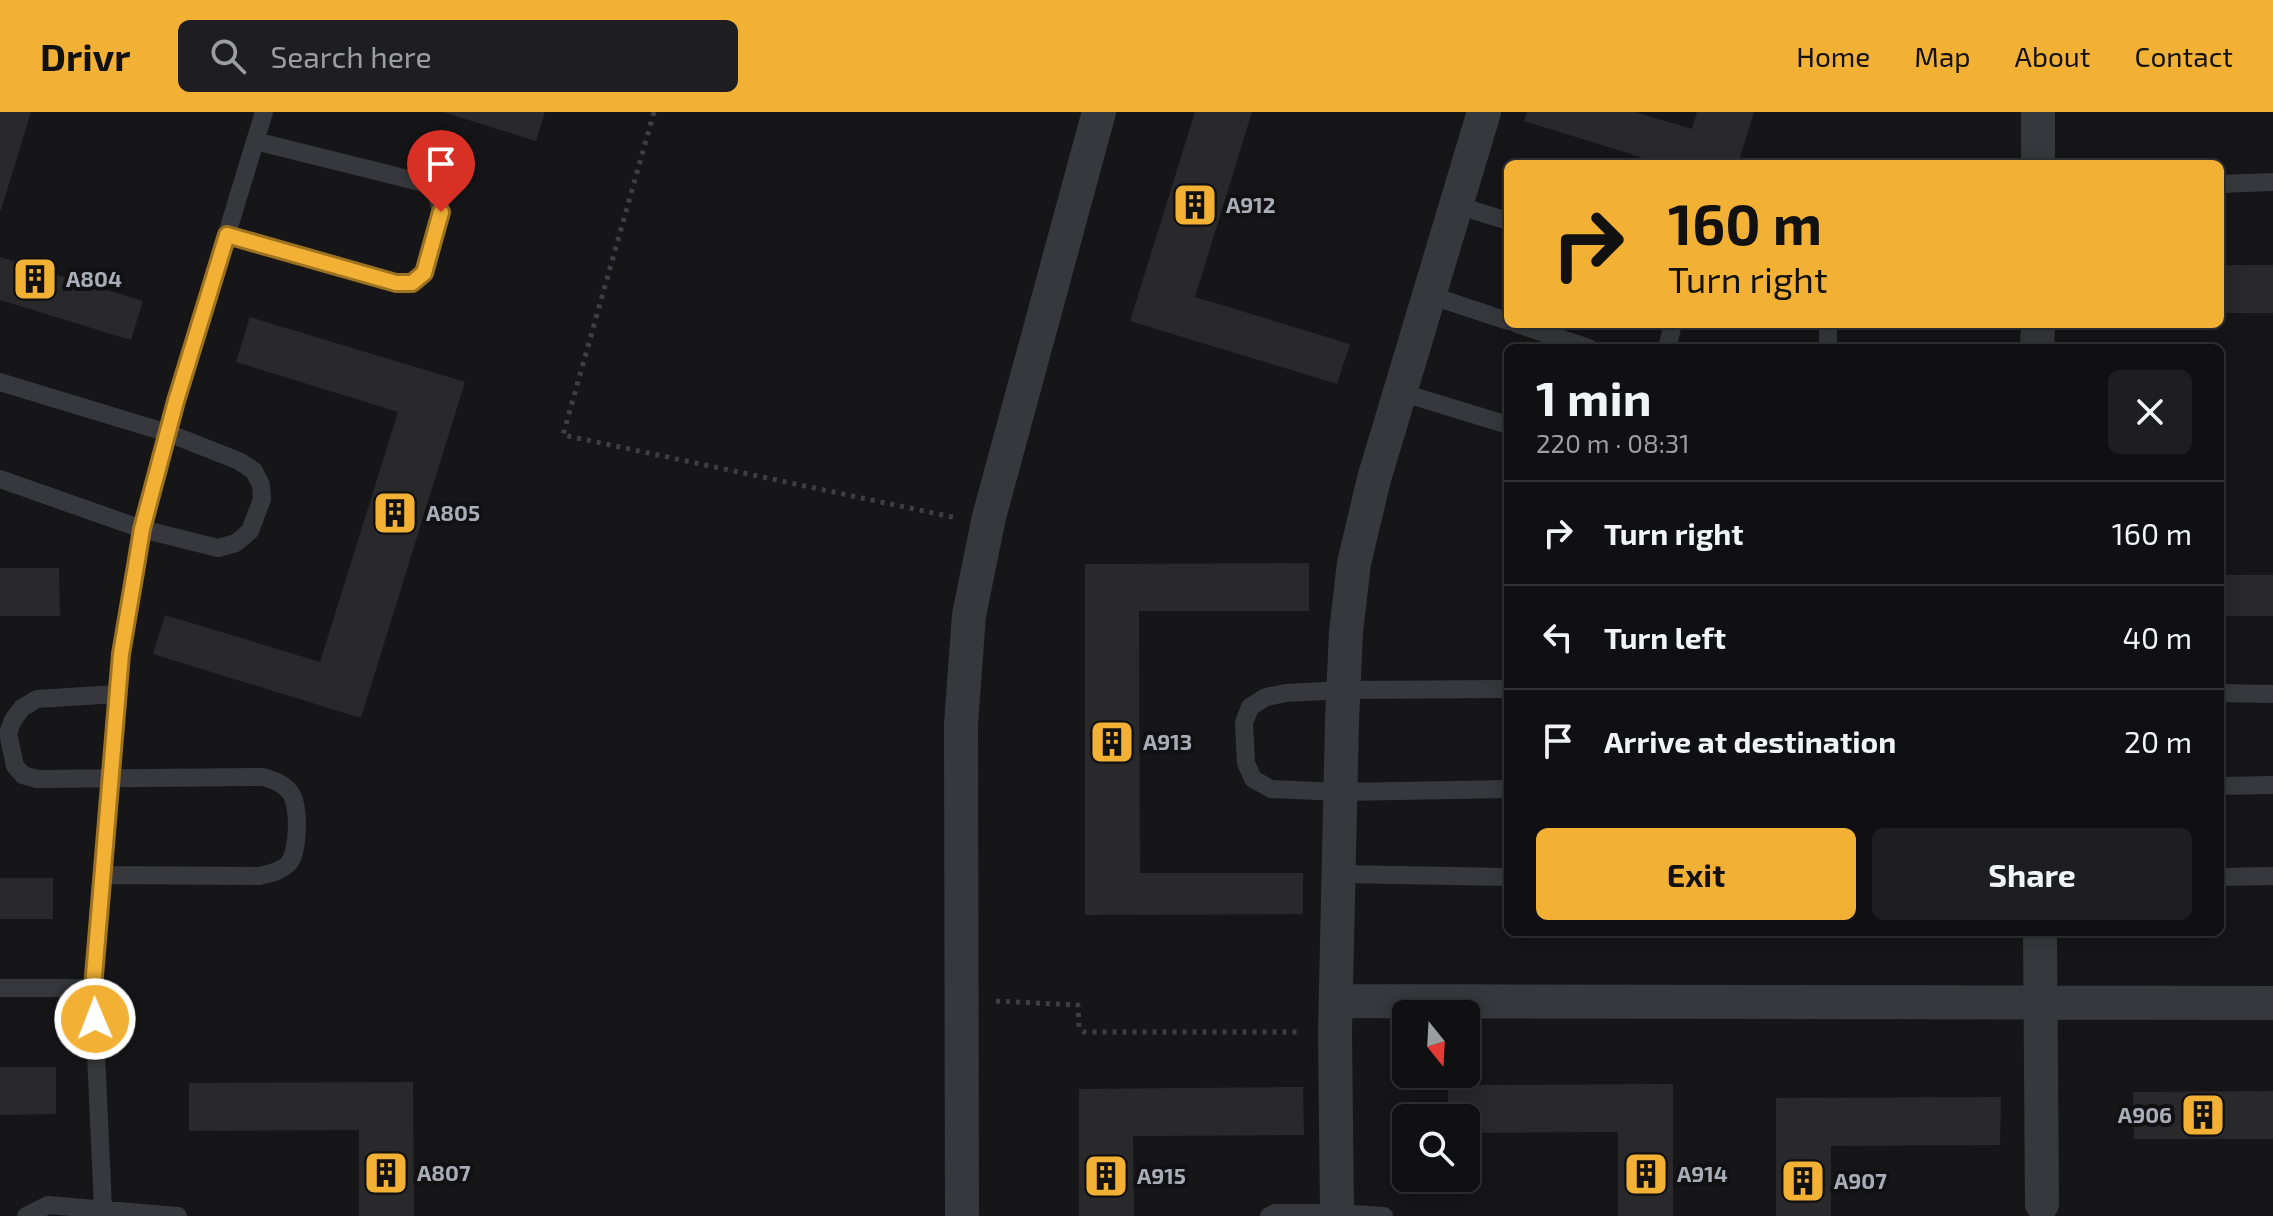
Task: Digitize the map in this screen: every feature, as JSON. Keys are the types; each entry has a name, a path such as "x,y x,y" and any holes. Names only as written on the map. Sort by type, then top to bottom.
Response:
{"street":[{"path":"962,1216 961,724 969,615 988,524 1099,112"},
{"path":"1337,1213 1336,1017 1343,690 1354,563 1374,479 1484,112"},
{"path":"2038,112 2038,160"},
{"path":"2040,936 2042,1204"},
{"path":"1336,1017 2041,1003 2273,1003"}],"lane":[{"path":"103,1208 93,988 121,654 142,529 264,112"},
{"path":"227,235 396,283 412,283 424,273 441,212 435,188 255,141"},
{"path":"2224,184 2273,182"},
{"path":"1456,205 1504,220"},
{"path":"1429,295 1504,320"},
{"path":"1529,328 1577,344"},
{"path":"0,382 168,433 239,461 254,471 261,485 262,499 250,531 236,543 218,548 142,529 0,479"},
{"path":"1400,392 1504,424"},
{"path":"1504,689 1286,693 1266,697 1250,707 1244,723 1246,763 1253,779 1271,789 1341,792 1504,789"},
{"path":"2224,693 2273,694"},
{"path":"102,875 259,876 279,871 291,862 295,848 297,809 291,793 279,782 263,777 37,779 23,775 15,766 8,733 22,708 37,699 117,694"},
{"path":"2224,786 2273,785"},
{"path":"1339,874 1504,877"},
{"path":"2224,877 2273,876"},
{"path":"0,988 93,988"},
{"path":"26,1216 48,1205 178,1216"},
{"path":"1269,1216 1275,1213 1384,1216"}],"path":[{"path":"654,112 563,435 988,524"},
{"path":"962,998 1078,1005 1079,1028 1084,1032 1336,1017"}],"building":[{"path":"0,112 31,112 1,210 0,210"},
{"path":"443,112 545,112 536,141"},
{"name":"A912","path":"1195,112 1252,112 1195,297 1350,344 1337,384 1130,321"},
{"path":"1527,112 1635,112 1692,129 1697,112 1754,112 1739,160 1650,160 1524,121"},
{"name":"A804","path":"0,257 143,301 131,340 0,300"},
{"path":"2224,265 2273,265 2273,313 2224,313"},
{"name":"A805","path":"250,317 465,382 361,718 153,654 165,615 320,662 398,412 236,362"},
{"name":"A913","path":"1309,563 1309,611 1139,611 1140,873 1303,873 1303,914 1085,915 1085,564"},
{"path":"0,568 59,568 60,616 0,616"},
{"path":"2224,575 2273,575 2273,616 2224,616"},
{"path":"0,878 53,878 53,919 0,919"},
{"path":"0,1067 56,1067 56,1114 0,1115"},
{"name":"A807","path":"413,1082 414,1216 359,1216 359,1130 189,1131 189,1083"},
{"name":"A914","path":"1673,1084 1673,1216 1618,1216 1618,1132 1480,1133 1480,1104 1448,1104 1448,1088 1480,1088 1480,1085"},
{"name":"A915","path":"1303,1087 1304,1135 1133,1136 1134,1216 1079,1216 1079,1089"},
{"name":"A906","path":"2273,1091 2273,1139 2134,1139 2133,1092"},
{"name":"A907","path":"2001,1097 2000,1145 1831,1146 1831,1216 1776,1216 1776,1098"}],"place":[{"name":"A912","path":"1195,205"},
{"name":"A804","path":"35,279"},
{"name":"A805","path":"395,513"},
{"name":"A913","path":"1112,742"},
{"name":"A906","path":"2203,1115"},
{"name":"A807","path":"386,1173"},
{"name":"A914","path":"1646,1174"},
{"name":"A915","path":"1106,1176"},
{"name":"A907","path":"1803,1181"}],"route":[{"path":"95,1019 93,988 121,654 142,529 176,401 227,235 396,283 412,283 424,273 441,212"}]}
